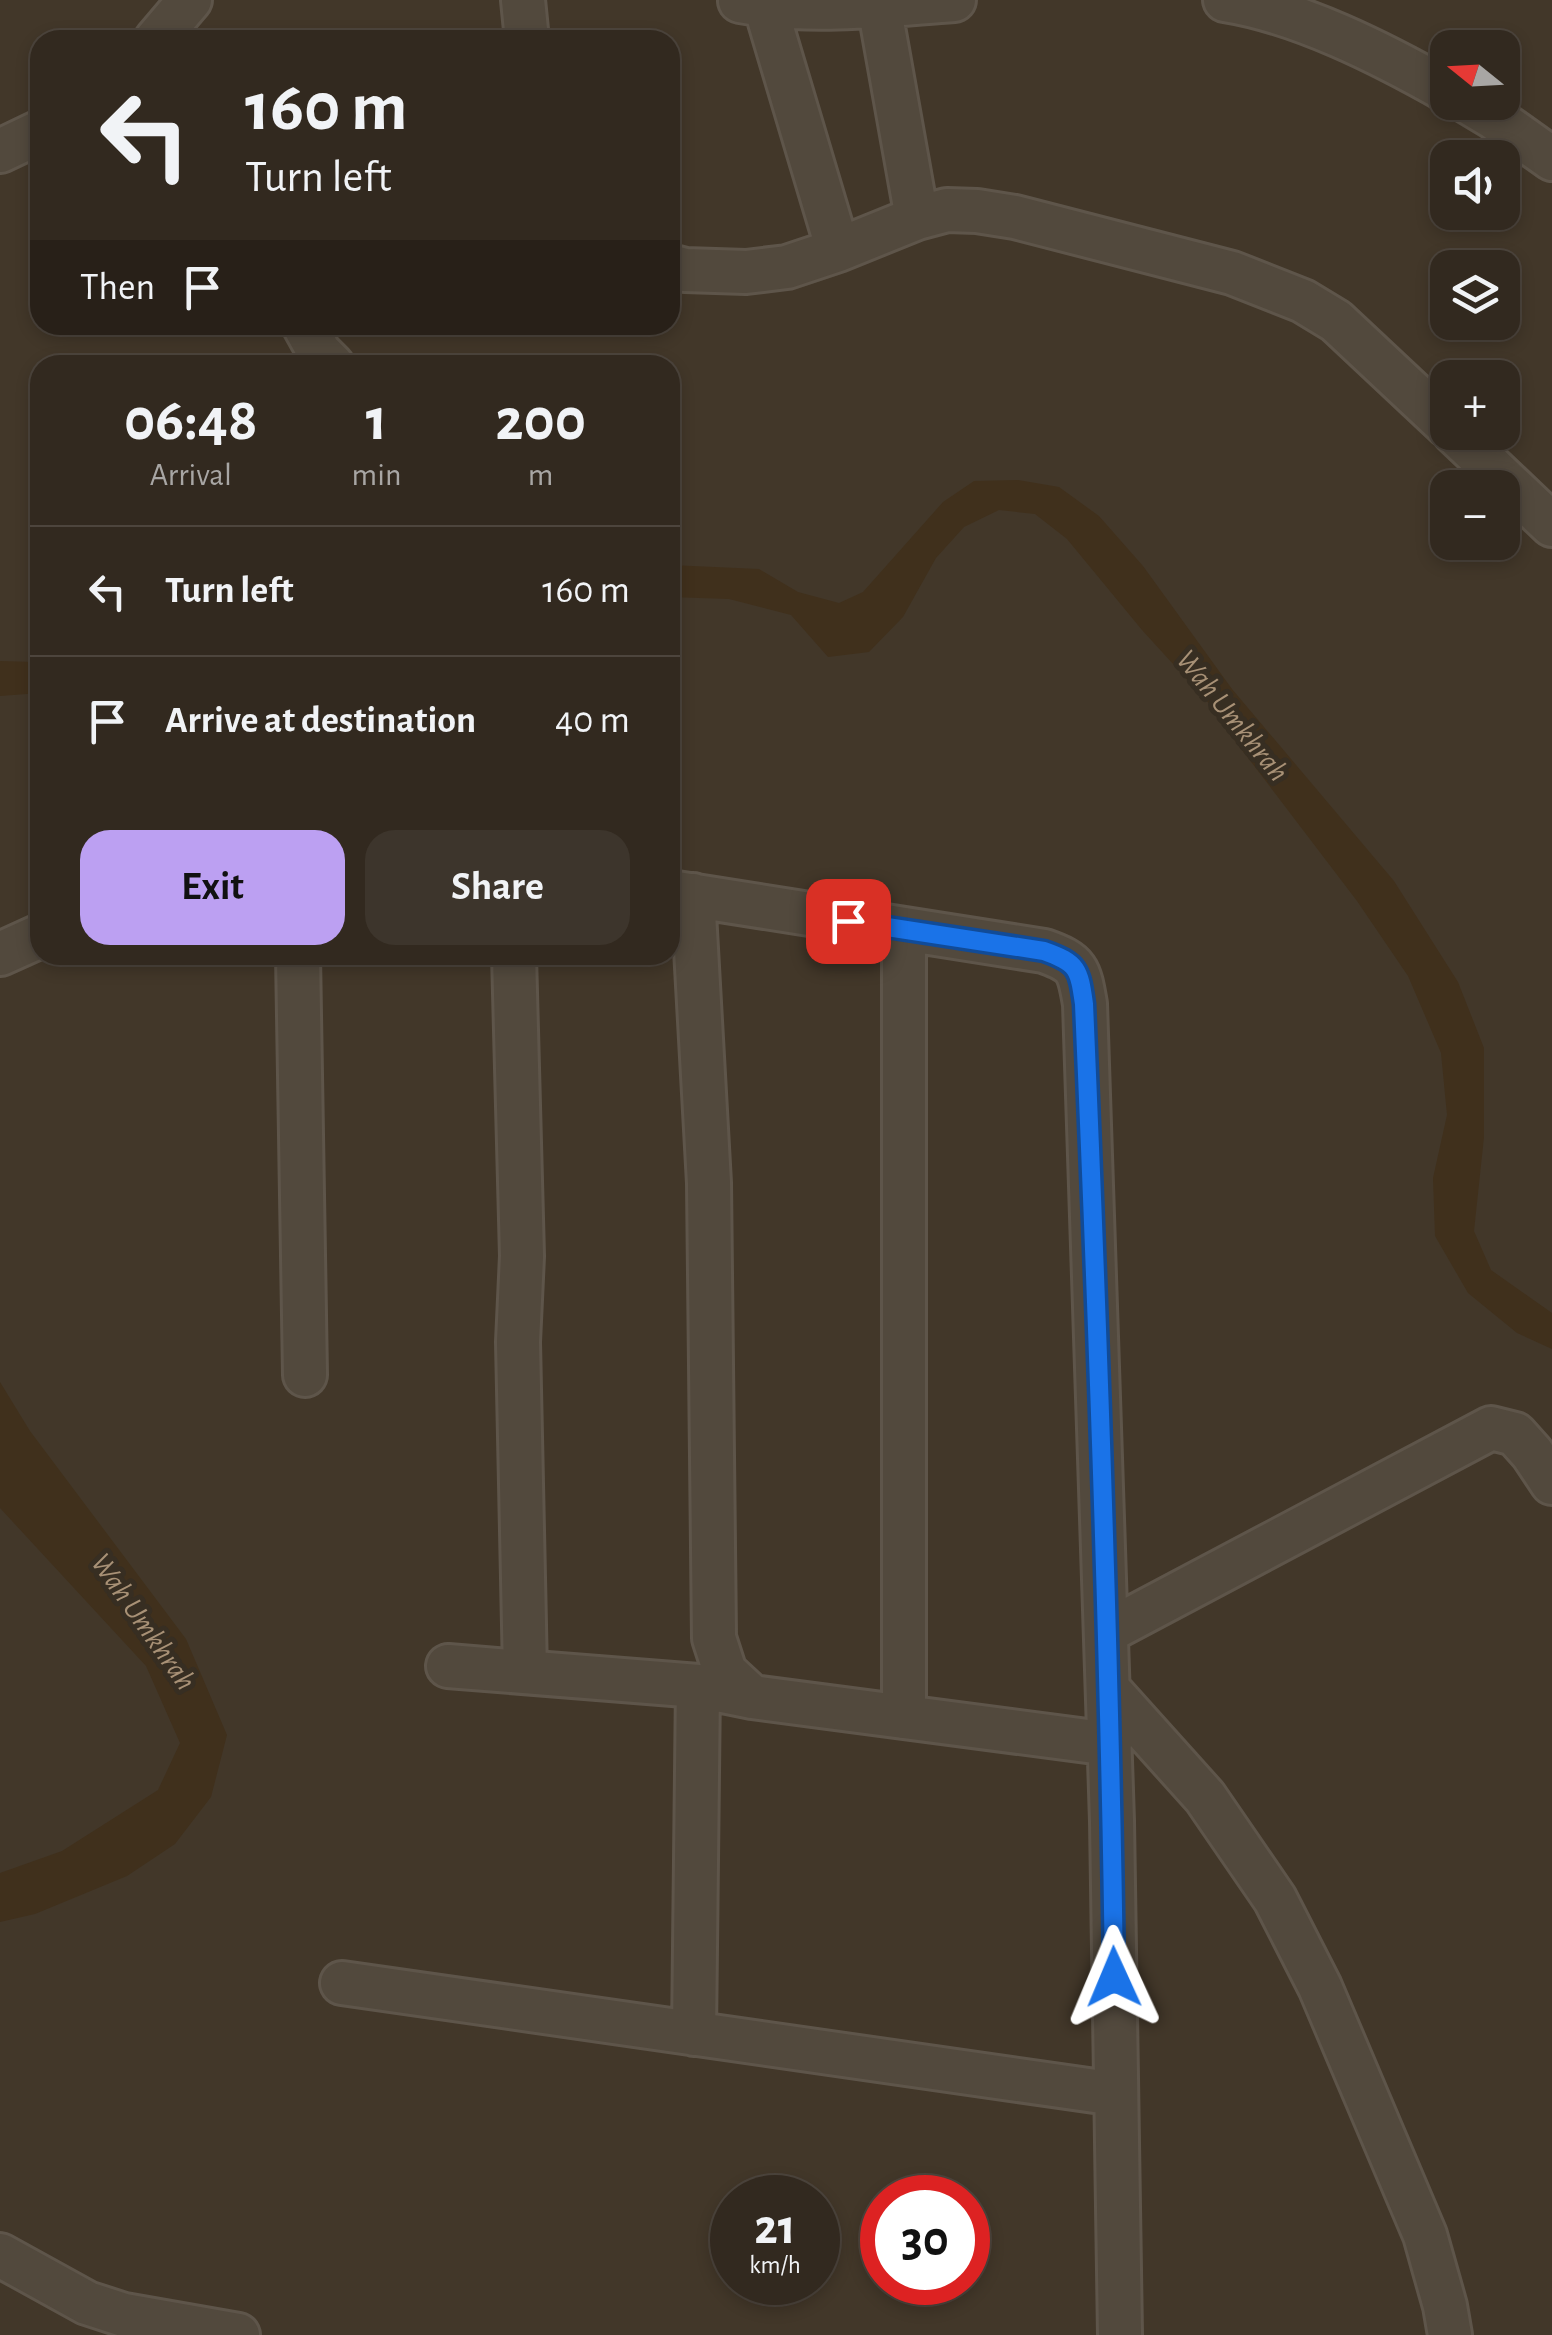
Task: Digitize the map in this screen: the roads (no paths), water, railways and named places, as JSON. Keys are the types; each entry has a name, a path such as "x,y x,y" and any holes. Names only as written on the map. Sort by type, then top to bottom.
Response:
{"street":[{"path":"164,30 190,0"},
{"path":"523,0 525,30"},
{"path":"838,250 751,3 810,8 954,0"},
{"path":"1225,0 1308,22 1430,82"},
{"path":"861,4 917,218"},
{"path":"1497,120 1552,159"},
{"path":"0,151 30,137"},
{"path":"680,269 746,272 787,267 947,210 1015,217 1232,273 1304,301 1336,322 1430,409"},
{"path":"1473,450 1552,525"},
{"path":"752,1697 725,1672 714,1638 708,1183 682,894 1044,951 1062,957 1080,976 1093,1214 1110,1744 1120,2335"},
{"path":"904,929 904,1718"},
{"path":"0,954 30,940"},
{"path":"298,965 305,1375"},
{"path":"514,965 522,1256 518,1342 525,1672"},
{"path":"1106,1632 1491,1428 1515,1434 1552,1482"},
{"path":"448,1666 698,1686 752,1697 1110,1744"},
{"path":"694,2034 698,1686"},
{"path":"1108,1689 1206,1797 1275,1899 1320,1987 1425,2235 1450,2335"},
{"path":"342,1983 1116,2094"},
{"path":"0,2255 87,2303 124,2315 218,2334"}],"water":[{"name":"Wah Umkhrah","path":"1018,480 1059,487 1099,516 1143,566 1232,689 1394,881 1458,982 1484,1048 1484,1137 1474,1231 1491,1270 1552,1313 1552,1349 1517,1333 1468,1293 1435,1236 1433,1178 1447,1115 1441,1053 1408,976 1215,710 1067,539 1035,514 999,510 964,527 936,558 903,617 869,652 828,657 791,615 729,599 680,597 680,565 759,569 798,592 839,603 863,592 943,502 974,481"},
{"path":"0,661 30,662 30,694 0,696"},
{"name":"Wah Umkhrah","path":"0,1382 30,1431 186,1639 227,1735 211,1797 175,1844 127,1876 35,1914 0,1922 0,1873 62,1851 158,1790 180,1743 146,1666 0,1508"}]}
